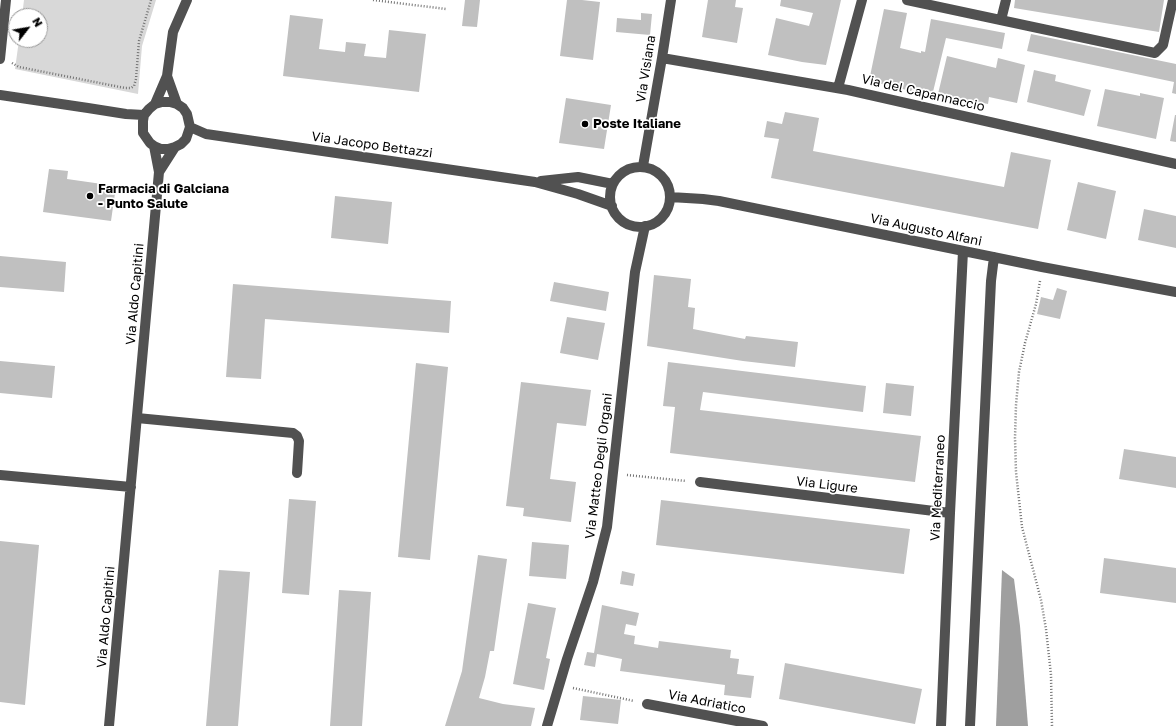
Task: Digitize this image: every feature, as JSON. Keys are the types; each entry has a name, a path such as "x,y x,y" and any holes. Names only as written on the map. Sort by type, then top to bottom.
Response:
{"street":[{"path":"5,60 6,0"},
{"path":"155,104 167,76 173,32 187,0"},
{"name":"Via Visiana","path":"643,166 662,58 670,0"},
{"path":"838,88 862,0"},
{"path":"907,0 1155,53 1163,45 1173,0"},
{"path":"1001,20 1006,0"},
{"name":"Via del Capannaccio","path":"662,58 838,88 1176,164"},
{"path":"167,76 177,104"},
{"path":"0,95 126,114 144,115"},
{"path":"175,147 161,149 154,146 146,138 142,127 144,115 155,104 170,102 183,108 187,114 190,127 186,139"},
{"path":"126,114 142,127"},
{"name":"Via Jacopo Bettazzi","path":"190,127 206,134 536,182 578,194 612,206"},
{"name":"Via Jacopo Bettazzi","path":"175,147 186,139 206,134"},
{"name":"Via Aldo Capitini","path":"109,726 159,172 154,146"},
{"name":"Via Aldo Capitini","path":"159,172 175,147"},
{"path":"643,166 651,168 659,173 669,188 670,197 666,213 660,219 653,224 636,226 621,220 616,214 612,206 610,191 618,176 625,170 643,166"},
{"name":"Via Jacopo Bettazzi","path":"536,182 578,177 613,184"},
{"name":"Via Augusto Alfani","path":"670,197 719,201 1042,267 1176,292"},
{"name":"Via Matteo Degli Organi","path":"547,726 596,569 607,527 635,272 645,226"},
{"name":"Via Mediterraneo","path":"941,726 963,251"},
{"path":"970,726 991,281 994,257"},
{"path":"137,418 293,433 297,436 299,441 297,473"},
{"path":"0,475 131,487"},
{"name":"Via Ligure","path":"700,482 950,513"},
{"name":"Via Adriatico","path":"646,704 763,726"}],"path":[{"path":"5,60 19,67 131,88 134,86 136,79 139,41 151,0"},
{"path":"373,0 446,9"},
{"path":"1042,267 1036,304 1025,343 1019,372 1015,438 1016,472 1022,526 1041,600 1046,629 1051,675 1052,726"},
{"path":"613,474 700,482"},
{"path":"559,686 646,704"}],"shaded area":[{"path":"24,0 156,0 142,46 138,94 15,69 18,48 48,48 48,8 23,8"},
{"path":"1002,570 1014,579 1020,626 1028,726 996,726"}],"building":[{"path":"465,0 480,0 477,27 462,26"},
{"path":"567,0 600,2 593,60 560,56"},
{"path":"708,0 736,0 735,7 743,8 737,43 702,37"},
{"path":"781,0 841,0 826,65 768,55 776,18 809,26 813,13 780,6"},
{"path":"1015,0 1164,0 1159,32 1014,8"},
{"path":"884,9 907,13 900,48 921,53 921,51 925,52 931,19 1005,33 1002,49 946,38 932,96 869,81"},
{"path":"641,13 652,14 650,35 616,32 617,18 641,20"},
{"path":"290,15 323,19 319,49 345,52 346,42 366,44 364,56 386,58 389,30 426,34 419,92 283,76"},
{"path":"1031,34 1176,64 1176,94 1172,93 1174,82 1027,51"},
{"path":"947,56 996,68 998,58 1025,65 1017,103 989,97 988,104 938,94"},
{"path":"1034,70 1056,75 1055,81 1091,90 1084,116 1027,102"},
{"path":"1105,89 1140,96 1140,93 1164,98 1156,139 1097,126"},
{"name":"Poste Italiane","path":"566,98 611,105 604,149 559,143"},
{"path":"785,112 819,118 813,151 1004,187 1011,152 1051,160 1038,229 771,178 779,139 764,137 767,121 782,124"},
{"path":"1176,115 1176,142 1170,141"},
{"path":"49,169 68,171 67,179 116,186 111,221 43,212"},
{"path":"1078,182 1116,191 1106,239 1067,230"},
{"path":"335,196 392,202 388,244 331,238"},
{"path":"1144,209 1176,216 1176,248 1138,240"},
{"path":"0,256 66,262 64,292 0,287"},
{"path":"654,275 691,279 688,307 695,308 693,329 745,339 746,336 798,342 795,367 743,361 647,346"},
{"path":"554,282 609,292 606,311 550,301"},
{"path":"233,284 451,301 449,333 265,319 261,379 226,377"},
{"path":"1057,288 1067,291 1060,319 1037,314 1041,297 1053,300"},
{"path":"567,317 605,323 598,360 560,353"},
{"path":"0,361 55,366 52,398 0,393"},
{"path":"668,362 866,386 863,412 703,392 700,410 921,436 915,482 670,453 675,407 663,406"},
{"path":"416,363 448,367 430,560 398,557"},
{"path":"521,382 591,390 586,426 557,423 550,479 576,482 571,522 523,516 524,508 506,506"},
{"path":"886,383 914,386 911,416 883,413"},
{"path":"1124,449 1176,457 1176,488 1119,479"},
{"path":"289,499 316,501 309,595 282,593"},
{"path":"661,500 910,529 904,574 656,545"},
{"path":"0,541 39,545 25,705 0,702"},
{"path":"532,542 569,545 566,579 529,576"},
{"path":"478,555 507,559 494,651 490,651 479,698 503,704 535,708 531,726 445,726 462,671"},
{"path":"1104,558 1176,568 1176,603 1100,593"},
{"path":"219,570 250,572 238,726 206,726"},
{"path":"622,571 635,574 633,586 620,584"},
{"path":"339,590 371,592 362,726 330,726"},
{"path":"528,603 556,608 546,658 550,659 544,690 513,684"},
{"path":"602,605 639,613 636,626 626,624 624,634 635,636 634,644 658,648 659,641 731,650 730,658 739,659 737,674 754,676 751,698 724,695 725,685 620,671 622,659 597,654 595,667 584,665 587,652 594,653"},
{"path":"785,663 922,689 915,724 779,699"},
{"path":"583,696 621,700 618,724 580,720"}],"place":[{"name":"Poste Italiane","path":"585,124"},
{"name":"Farmacia di Galciana - Punto Salute","path":"90,196"}]}
